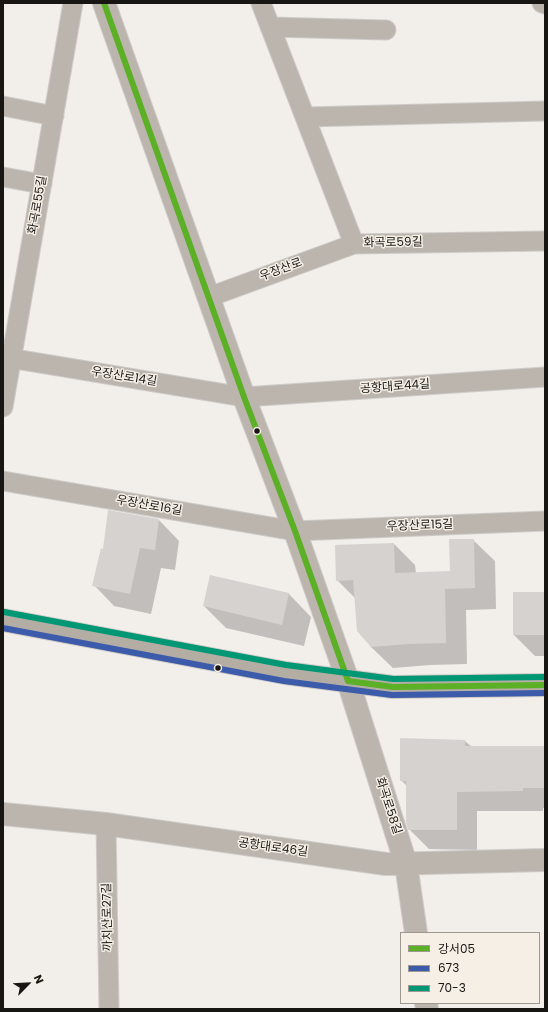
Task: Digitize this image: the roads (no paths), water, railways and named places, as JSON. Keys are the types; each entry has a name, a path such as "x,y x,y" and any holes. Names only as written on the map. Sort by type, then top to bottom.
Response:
{"main road":[{"path":"3,620 285,673 393,687 545,685"}],"street":[{"name":"화곡로55길","path":"3,407 7,358 42,184 74,3"},
{"path":"104,3 244,397 295,532 348,681"},
{"name":"화곡로59길","path":"261,3 354,244 545,241"},
{"path":"270,27 386,30"},
{"path":"3,106 54,116"},
{"path":"305,117 545,111"},
{"path":"3,177 42,184"},
{"name":"우장산로","path":"209,297 354,244"},
{"name":"우장산로14길","path":"7,358 244,397"},
{"name":"공항대로44길","path":"244,397 545,377"},
{"name":"우장산로16길","path":"3,481 295,532"},
{"name":"우장산로15길","path":"295,532 545,521"},
{"name":"화곡로58길","path":"348,681 406,864 416,932"},
{"name":"공항대로46길","path":"3,814 106,824 386,864 545,860"},
{"name":"까치산로27길","path":"106,824 109,1009"}]}
